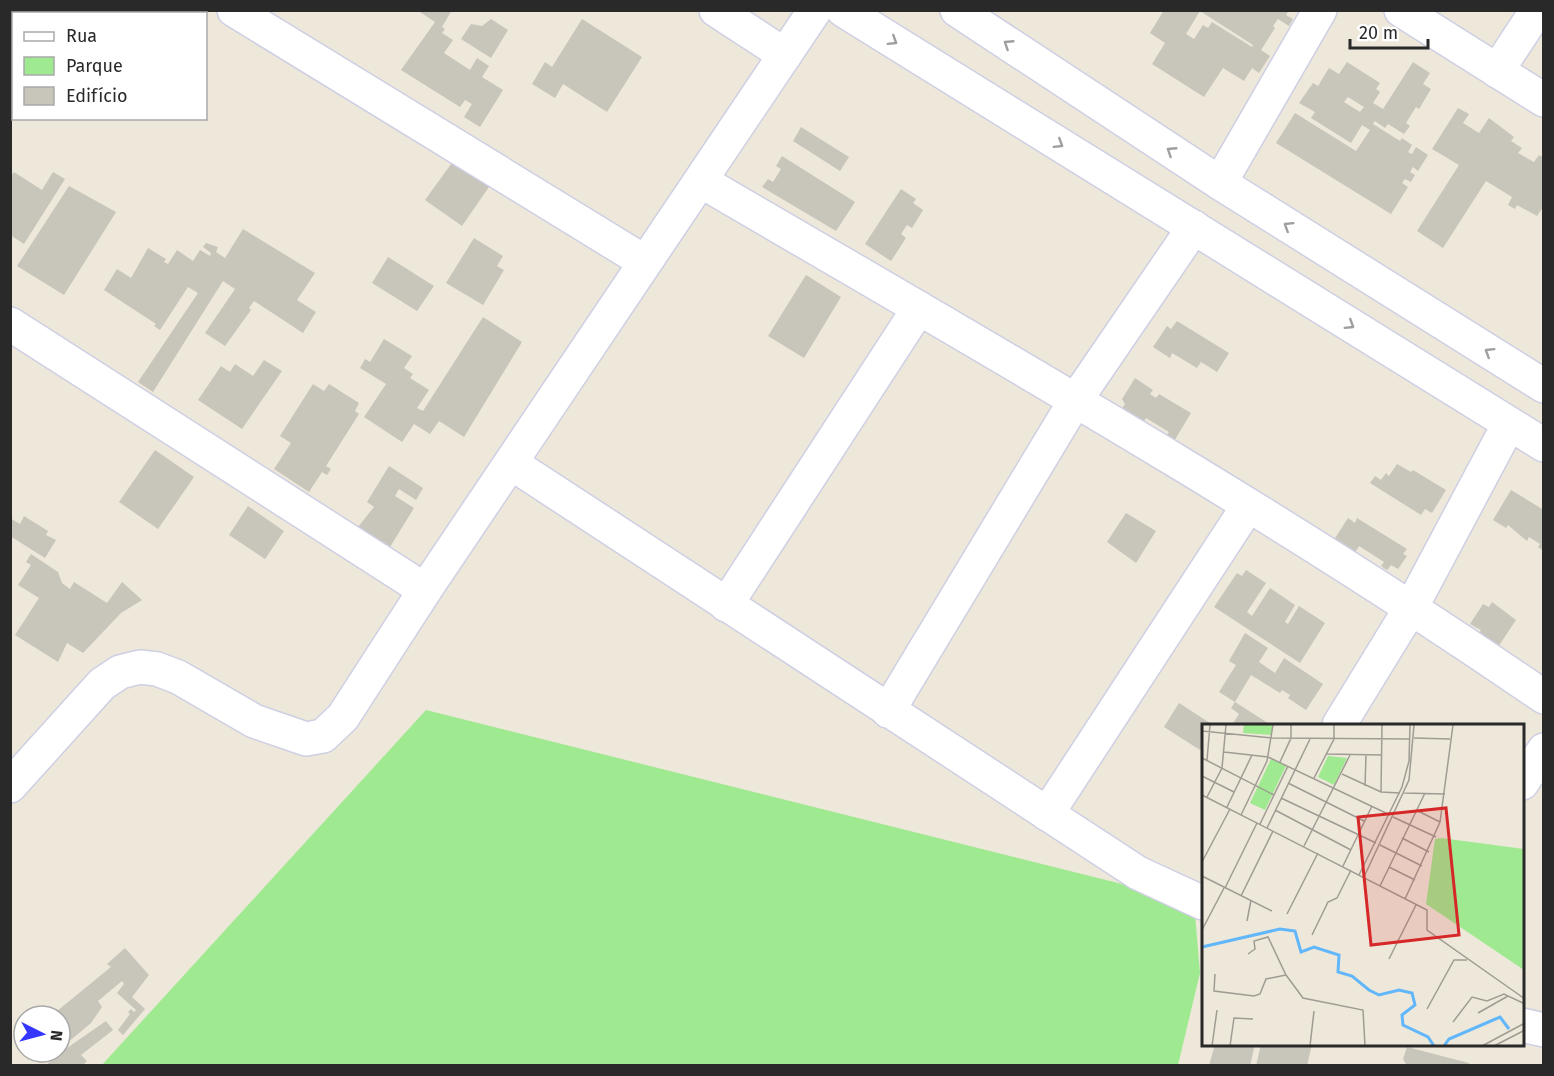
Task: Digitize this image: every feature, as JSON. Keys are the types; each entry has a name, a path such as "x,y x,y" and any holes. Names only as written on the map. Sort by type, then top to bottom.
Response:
{"street":[{"path":"234,10 645,262"},
{"path":"716,10 785,55"},
{"path":"10,786 102,684 120,672 140,667 157,669 178,677 254,721 306,739 323,736 344,717 425,590 815,10"},
{"path":"843,10 1544,445"},
{"path":"957,10 1220,183 1542,381"},
{"path":"1220,183 1320,10"},
{"path":"1401,10 1544,100"},
{"path":"1497,71 1537,10"},
{"path":"701,181 1075,401 1412,606 1544,697"},
{"path":"888,711 1075,401 1194,227"},
{"path":"1308,299 1318,259 1340,258"},
{"path":"726,605 918,308"},
{"path":"10,324 425,590"},
{"path":"1340,724 1412,606 1509,424"},
{"path":"511,463 1138,873 1202,903"},
{"path":"1047,814 1248,506"},
{"path":"1524,780 1544,750"},
{"path":"1524,1025 1544,1030"}],"green space":[{"path":"426,710 1194,902 1200,973 1178,1065 101,1066"}],"building":[{"path":"417,10 452,10 442,27 445,29 442,33 453,40 444,53 470,70 477,58 489,66 482,77 503,90 480,127 464,117 472,104 465,100 460,107 401,70 435,22"},
{"path":"1164,10 1289,10 1286,15 1293,19 1289,26 1278,19 1273,26 1275,28 1261,50 1270,56 1259,73 1252,68 1244,81 1223,68 1204,97 1152,64 1165,43 1150,33","holes":["1200,11 1253,45 1252,47 1212,22 1208,28 1203,25 1194,39 1186,34"]},
{"path":"491,19 508,30 491,58 461,39 471,24 482,26"},
{"path":"582,19 642,57 607,112 563,84 555,98 532,84 545,62 552,67"},
{"path":"1347,62 1380,83 1376,89 1380,92 1373,103 1383,109 1413,62 1430,73 1423,84 1431,89 1419,109 1416,107 1406,123 1410,126 1404,134 1388,124 1385,128 1375,121 1373,124 1400,141 1402,138 1412,145 1408,152 1412,154 1416,147 1428,155 1418,171 1413,167 1410,172 1415,175 1411,182 1405,179 1402,183 1408,187 1391,214 1276,143 1295,113 1356,151 1370,130 1362,125 1351,143 1311,118 1315,112 1299,103 1313,83 1318,86 1329,68 1339,74","holes":["1348,97 1364,107 1360,112 1344,102"]},
{"path":"1458,108 1469,114 1463,123 1479,133 1489,118 1514,137 1511,141 1522,148 1518,153 1534,162 1539,155 1544,158 1544,206 1537,216 1517,205 1515,209 1508,205 1512,197 1486,181 1443,248 1417,231 1459,165 1432,149"},
{"path":"801,127 849,157 840,171 793,141"},
{"path":"782,156 855,202 836,231 762,187 768,179 773,182 781,169 776,166"},
{"path":"454,160 491,184 462,226 425,200"},
{"path":"14,172 42,190 53,172 65,179 24,244 10,235 10,177"},
{"path":"69,186 116,212 64,295 17,266"},
{"path":"901,189 916,199 913,203 923,210 912,228 907,225 901,234 906,238 891,261 865,244"},
{"path":"243,229 315,273 297,300 316,312 303,333 254,301 249,308 251,310 225,346 205,333 235,289 223,281 153,392 138,382 198,293 188,287 160,330 154,326 156,324 104,290 117,269 131,278 148,248 166,259 164,262 168,264 177,250 193,261 200,250 210,256 211,253 203,247 206,243 218,247 216,252 225,258"},
{"path":"474,238 503,256 497,266 504,270 483,305 446,283"},
{"path":"388,257 434,286 417,311 372,283"},
{"path":"806,275 841,297 804,358 768,336"},
{"path":"483,317 522,342 464,437 439,421 430,434 414,424 402,442 364,417 386,384 360,368 365,359 370,362 384,339 412,356 404,368 413,374 410,378 429,390 417,408 423,411"},
{"path":"1177,321 1229,353 1217,372 1201,362 1197,368 1172,353 1170,358 1153,347 1167,326 1171,329"},
{"path":"264,360 282,371 242,429 198,400 221,366 230,372 235,364 253,376"},
{"path":"1135,378 1153,390 1150,394 1156,398 1159,394 1191,413 1173,443 1165,438 1169,432 1146,418 1142,424 1121,410 1125,404 1122,399"},
{"path":"313,384 324,391 329,384 359,403 355,411 359,414 326,466 331,469 327,475 322,472 309,492 274,469 291,443 280,436"},
{"path":"155,450 194,477 158,529 119,502"},
{"path":"1397,464 1411,472 1413,470 1446,490 1432,513 1425,509 1421,515 1370,483 1375,476 1381,480 1386,473 1389,476"},
{"path":"389,466 423,488 416,500 399,489 395,496 414,508 390,547 358,527 374,507 367,502"},
{"path":"1511,490 1544,510 1544,551 1538,547 1540,544 1529,537 1527,541 1508,525 1506,528 1493,520"},
{"path":"248,506 284,531 265,559 229,535"},
{"path":"1126,513 1156,531 1136,563 1107,542"},
{"path":"24,516 48,531 46,535 56,540 45,558 10,536 10,518 20,524"},
{"path":"1348,518 1355,523 1357,518 1407,549 1403,554 1407,556 1398,569 1391,565 1387,570 1381,566 1384,562 1359,546 1353,556 1332,543"},
{"path":"31,554 58,572 62,583 70,589 74,582 107,603 122,582 142,600 121,613 83,653 67,643 58,662 15,635 39,598 18,585 31,565 26,562"},
{"path":"1246,570 1266,583 1247,612 1252,616 1270,588 1295,605 1285,622 1288,624 1299,606 1325,623 1300,663 1214,607 1237,573 1242,576"},
{"path":"1492,602 1516,620 1498,647 1478,635 1481,630 1470,624 1483,604 1489,607"},
{"path":"1245,633 1268,648 1259,662 1275,673 1284,658 1323,684 1306,710 1288,698 1290,695 1282,690 1280,693 1251,675 1235,702 1219,692 1236,665 1229,661"},
{"path":"1235,702 1269,724 1233,724 1239,714 1231,708"},
{"path":"1179,703 1211,724 1202,724 1200,750 1164,727"},
{"path":"125,948 149,975 132,997 145,1009 123,1035 118,1030 130,1014 128,1012 131,1009 134,1012 136,1010 117,993 124,984 122,981 98,1001 102,1007 91,1023 72,1039 72,1004 66,1004 111,967 107,964"},
{"path":"106,1021 113,1030 81,1055 87,1061 82,1066 49,1066 48,1064 72,1064 72,1045"},
{"path":"1214,1046 1255,1046 1250,1066 1209,1066"},
{"path":"1261,1046 1312,1046 1307,1066 1256,1066"},
{"path":"1407,1047 1469,1063 1468,1066 1407,1066 1403,1059"}]}
